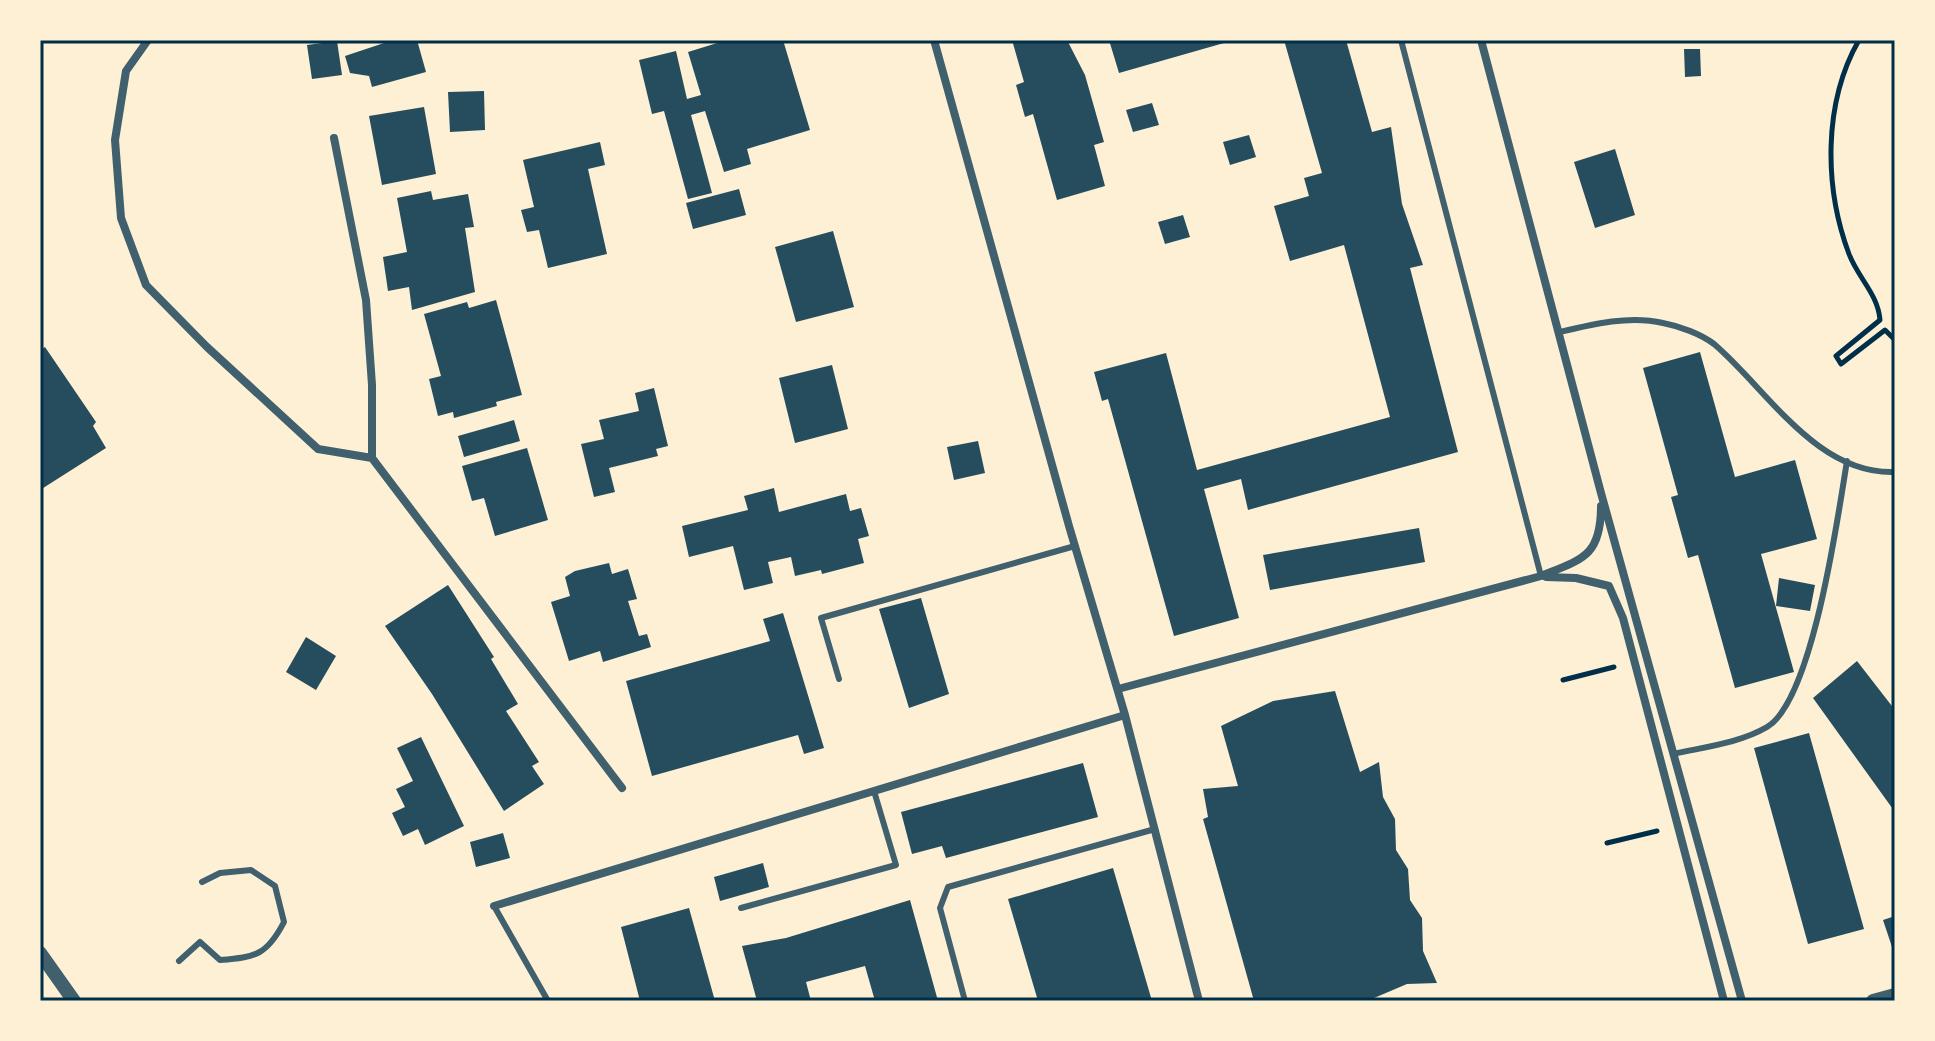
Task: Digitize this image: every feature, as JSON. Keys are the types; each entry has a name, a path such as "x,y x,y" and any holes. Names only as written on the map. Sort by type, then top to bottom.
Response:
{"street":[{"path":"148,40 126,71 115,140 121,218 146,285 207,347 318,449 372,458"},
{"path":"934,40 1118,689 1199,1001"},
{"path":"1481,40 1601,493 1742,1001"},
{"path":"334,138 366,300 372,385 372,458 622,788"},
{"path":"1118,689 1541,576 1574,563 1592,550 1601,527 1601,493"},
{"path":"1541,576 1576,578 1609,586 1623,618 1724,1001"},
{"path":"494,906 1125,715"},
{"path":"40,953 74,1001"},
{"path":"1873,1001 1895,995"}],"lane":[{"path":"1401,40 1541,576"},
{"path":"1560,332 1609,321 1661,322 1690,332 1712,343 1783,416 1809,438 1857,465 1895,472"},
{"path":"1673,754 1750,735 1770,726 1786,708 1797,685 1817,620 1847,461"},
{"path":"839,679 821,618 1075,546"},
{"path":"741,908 896,865 874,791"},
{"path":"965,1001 940,908 948,887 1155,829"},
{"path":"179,961 200,942 220,960 252,958 273,944 284,922 275,886 251,870 220,873 202,882"},
{"path":"494,906 548,1001"}],"path":[{"path":"1859,40 1846,63 1829,141 1836,207 1850,256 1879,306 1880,320 1836,356 1841,364 1885,330 1895,340"},
{"path":"1563,680 1634,662"},
{"path":"1607,843 1678,826"}],"building":[{"path":"393,40 417,40 426,72 372,87 369,76 350,73 345,56"},
{"path":"727,40 783,40 810,130 747,149 751,164 724,172 705,111 691,115 712,193 688,199 664,111 652,114 639,60 676,51 687,99 701,95 688,52"},
{"path":"1012,40 1067,40 1085,75 1104,142 1094,145 1105,186 1057,200 1033,114 1025,117 1016,85 1024,82"},
{"path":"1109,40 1231,40 1231,41 1119,73"},
{"path":"1284,40 1346,40 1372,132 1391,127 1402,204 1423,265 1410,268 1458,452 1248,510 1241,479 1204,489 1239,618 1174,636 1108,399 1102,401 1094,372 1166,353 1197,470 1390,417 1344,245 1290,261 1274,206 1309,196 1304,178 1322,173"},
{"path":"337,41 342,75 312,79 307,45"},
{"path":"1684,49 1700,49 1701,76 1685,77"},
{"path":"484,91 485,130 450,132 448,92"},
{"path":"1152,103 1159,125 1133,132 1126,110"},
{"path":"424,107 436,174 382,185 369,116"},
{"path":"1249,135 1256,157 1230,165 1223,142"},
{"path":"600,142 605,165 588,169 607,254 548,268 539,230 527,232 521,210 534,207 523,160"},
{"path":"1615,149 1635,215 1595,228 1574,162"},
{"path":"739,189 746,215 693,229 686,203"},
{"path":"431,191 433,200 468,194 474,227 465,228 475,292 412,310 409,287 388,291 383,257 407,252 397,198"},
{"path":"1183,215 1190,237 1165,244 1158,222"},
{"path":"833,231 854,307 796,322 775,247"},
{"path":"496,300 522,395 496,402 497,406 454,418 453,412 438,416 429,379 441,376 424,314 467,302 469,308"},
{"path":"45,347 96,422 93,426 106,448 40,490 40,350"},
{"path":"1700,352 1735,477 1795,460 1817,539 1761,554 1794,672 1735,688 1698,555 1688,558 1671,497 1678,495 1643,368"},
{"path":"832,365 848,429 795,443 779,378"},
{"path":"654,388 668,446 656,449 658,456 609,468 615,492 594,497 581,444 604,439 599,420 639,411 635,393"},
{"path":"514,420 520,441 464,457 458,436"},
{"path":"978,441 985,473 954,480 947,447"},
{"path":"527,448 548,520 495,536 484,498 472,501 462,466"},
{"path":"774,488 779,512 846,494 850,511 861,508 869,536 858,539 864,563 822,574 821,570 795,576 791,557 768,562 773,583 744,590 733,546 689,557 682,526 748,510 744,496"},
{"path":"1419,528 1425,562 1270,590 1263,555"},
{"path":"609,563 612,574 628,569 637,599 628,601 639,636 647,634 651,647 603,662 600,651 569,661 551,602 570,596 565,577 575,571"},
{"path":"1779,578 1815,585 1810,611 1776,606"},
{"path":"448,585 494,657 491,659 518,704 506,711 539,762 532,766 544,784 504,811 432,694 385,626"},
{"path":"921,598 949,694 909,708 879,609"},
{"path":"783,613 824,748 804,754 798,735 652,776 626,681 770,641 763,619"},
{"path":"306,637 336,656 316,690 286,672"},
{"path":"1857,661 1895,710 1895,812 1813,698"},
{"path":"1335,691 1360,772 1379,762 1383,797 1395,819 1396,850 1408,869 1410,900 1422,918 1423,951 1437,983 1407,984 1367,1001 1254,1001 1203,819 1208,817 1203,789 1238,786 1221,726 1273,701"},
{"path":"1809,733 1864,929 1808,944 1754,748"},
{"path":"421,737 464,826 425,845 418,829 403,836 392,813 405,807 396,789 413,781 397,748"},
{"path":"1083,763 1098,817 946,858 942,846 912,854 901,812"},
{"path":"503,833 510,858 476,867 470,842"},
{"path":"763,863 769,887 720,901 714,877"},
{"path":"1113,868 1152,1001 1038,1001 1008,899"},
{"path":"910,900 938,1001 875,1001 865,966 806,982 811,1001 757,1001 742,946 786,938"},
{"path":"689,908 715,1001 640,1001 621,927"},
{"path":"1895,916 1895,946 1892,947 1883,920"}]}
